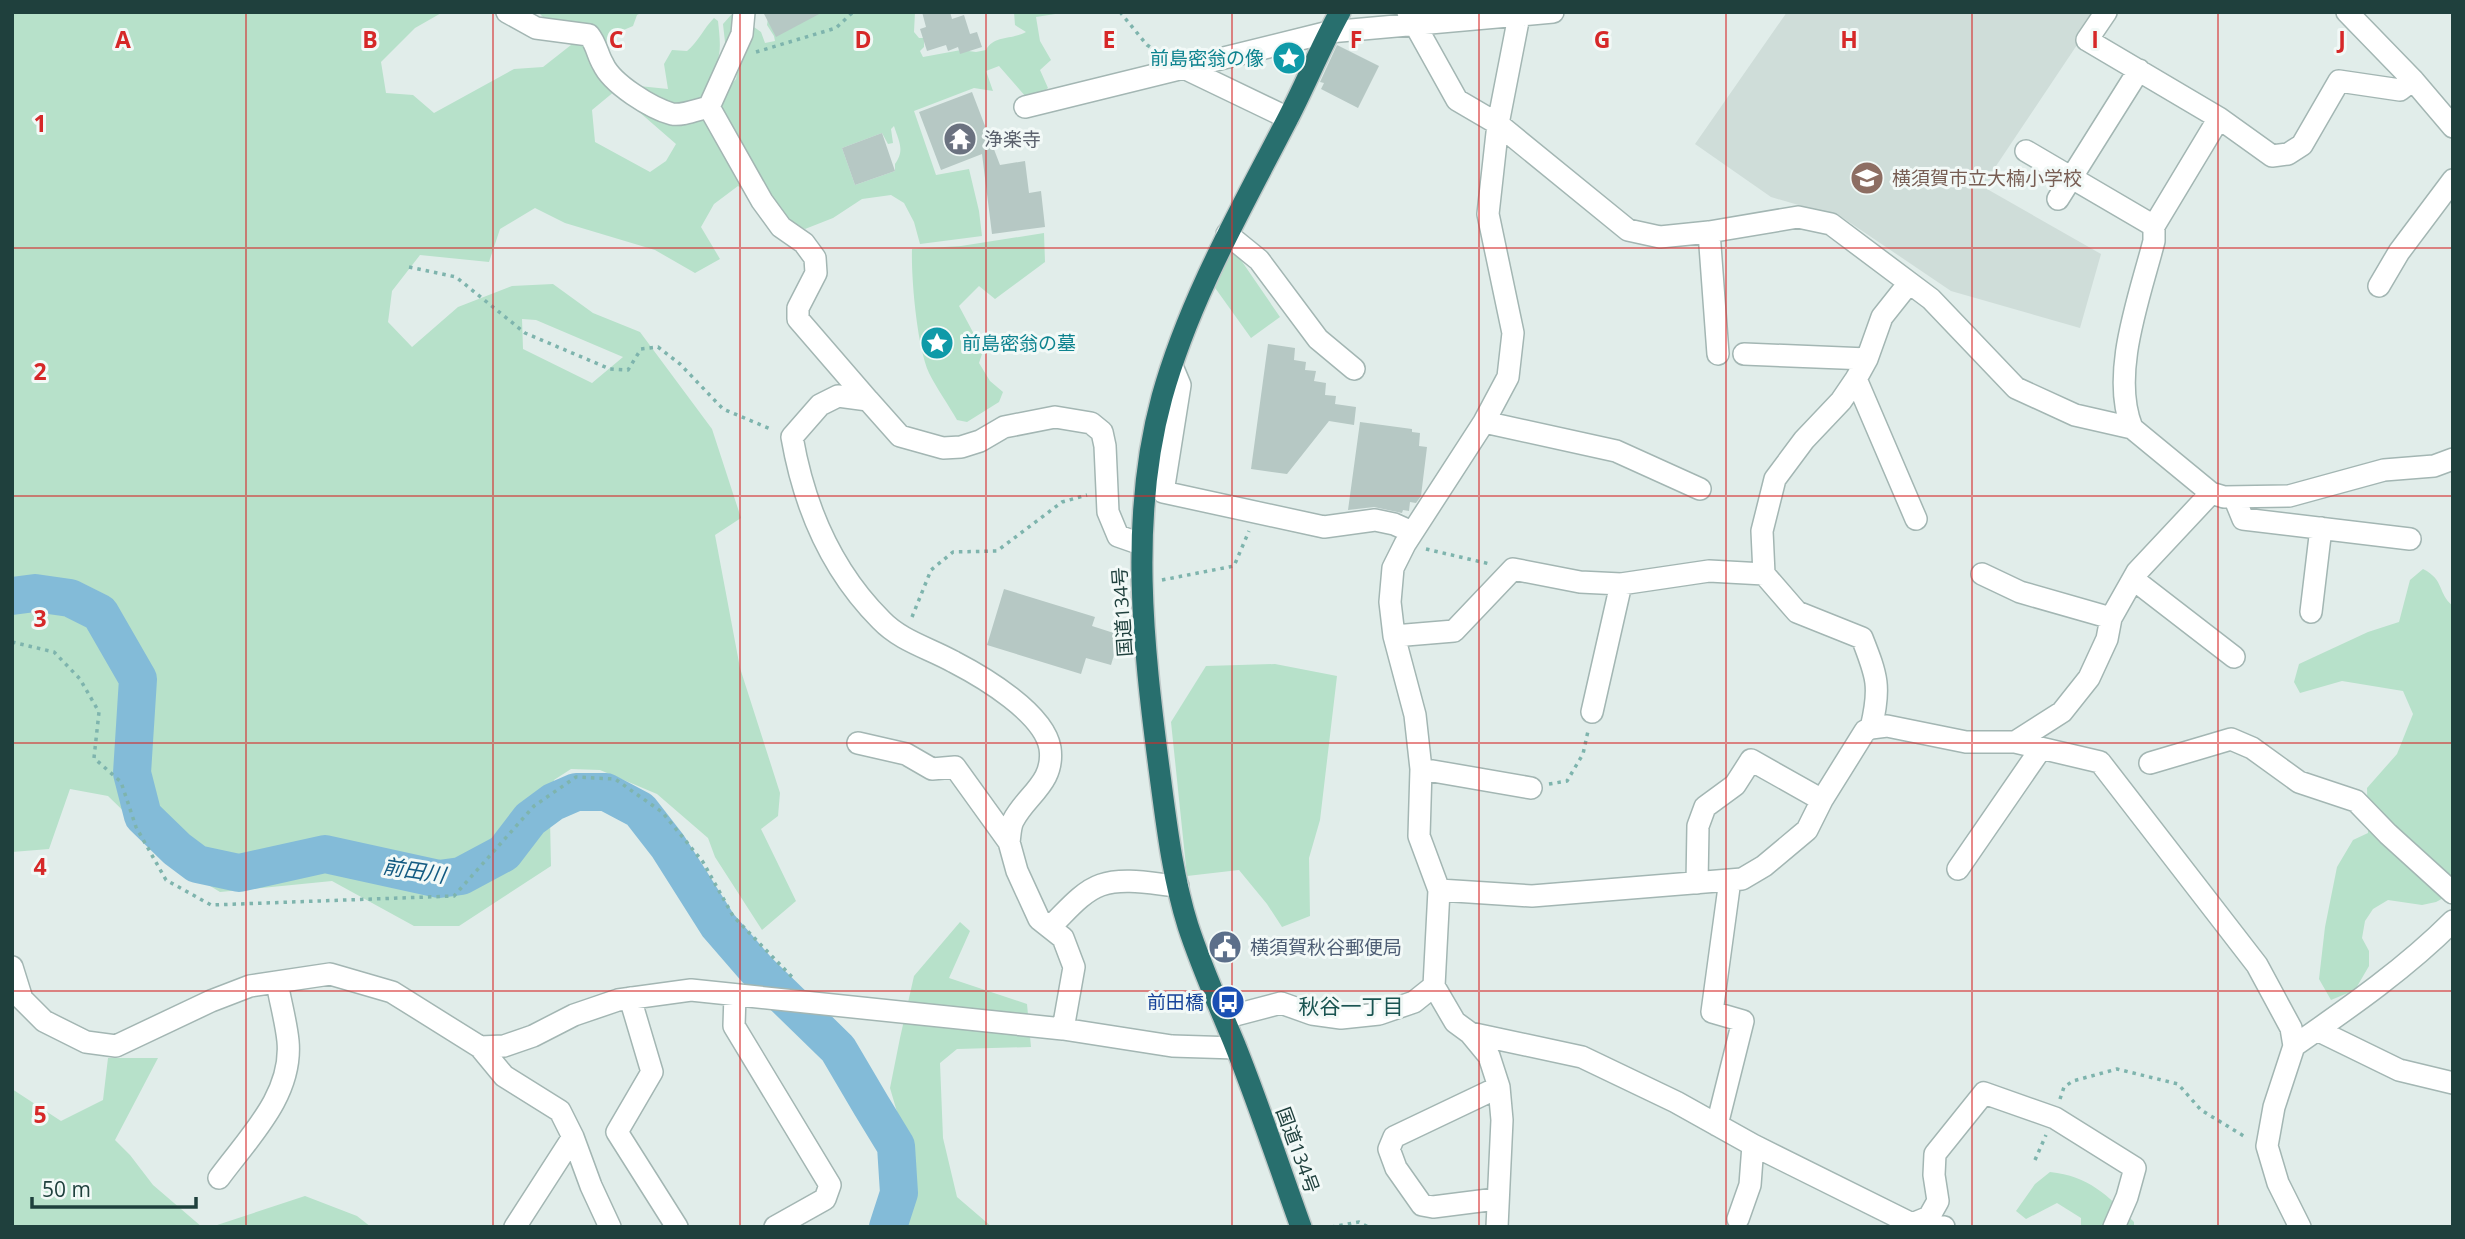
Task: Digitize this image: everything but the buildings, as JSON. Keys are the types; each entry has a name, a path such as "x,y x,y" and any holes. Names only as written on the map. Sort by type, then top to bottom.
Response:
{"highway":[{"name":"国道134号","path":"1301,1227 1189,926 1178,886 1152,718 1141,544 1145,475 1162,397 1183,332 1227,234 1340,12"}],"street":[{"path":"507,12 536,27 589,35 597,46 603,65 619,85 652,105 675,115 709,107"},
{"path":"709,107 742,34 744,12"},
{"path":"1026,107 1329,32 1410,17 1519,16 1553,12"},
{"path":"2106,12 2087,40 2219,118 2272,156 2288,154 2302,145 2339,81 2400,90 2413,80"},
{"path":"2347,12 2413,80 2453,127"},
{"path":"1497,1227 1496,1199 1502,1120 1499,1087 1489,1056 1471,1033 1455,1022 1434,986 1439,890 1419,836 1420,769 1415,715 1394,636 1390,602 1393,569 1408,538 1484,422 1508,377 1513,333 1488,214 1498,124 1519,16"},
{"path":"1410,17 1457,100 1498,124 1628,230 1660,237 1798,217 1832,224 1931,299 2016,388 2075,415 2132,428 2211,493 2234,497 2289,496 2384,470 2434,466 2453,459"},
{"path":"1184,68 1288,118"},
{"path":"2058,199 2139,70"},
{"path":"709,107 762,201 781,227 804,243 815,258 816,273 798,308 798,319 900,436 943,448 961,447 980,441 1004,427 1055,417 1091,423 1102,432 1105,446 1108,513 1118,536 1141,544"},
{"path":"2132,428 2125,411 2123,393 2129,339 2154,241 2154,226 2219,118"},
{"path":"2026,151 2154,226"},
{"path":"2379,286 2406,241 2453,180"},
{"path":"1709,232 1718,354"},
{"path":"1227,234 1259,260 1318,339 1354,369"},
{"path":"1871,728 1878,679 1862,638 1797,612 1764,574 1762,531 1775,479 1804,440 1841,401 1867,359 1882,317 1909,283"},
{"path":"1744,354 1867,359"},
{"path":"1172,366 1180,385 1163,492 1324,527 1384,521 1408,538"},
{"path":"1856,379 1916,519"},
{"path":"869,400 838,396 820,405 792,437 805,495 822,538 849,582 881,621 903,638 955,662 1018,703 1037,722 1050,748 1048,775 1012,822 1009,842"},
{"path":"1484,422 1616,451 1700,489"},
{"path":"2015,742 2062,712 2089,678 2107,639 2111,618 2133,579 2211,493"},
{"path":"2234,497 2243,519 2410,539"},
{"path":"2311,611 2321,528"},
{"path":"1394,636 1454,631 1513,569 1580,582 1621,584 1709,570 1764,574"},
{"path":"1982,575 2020,592 2111,618"},
{"path":"2133,579 2234,657"},
{"path":"1592,712 1621,584"},
{"path":"1439,890 1532,896 1742,879 1764,866 1807,830 1822,800 1865,731 1871,728 1887,726 1966,742 2015,742 2100,762 2257,965 2291,1028 2294,1046 2274,1107 2267,1146 2278,1183 2300,1227"},
{"path":"2150,763 2231,739 2252,748 2299,782 2356,801 2388,834 2453,892"},
{"path":"858,743 906,754 932,769 954,767 1009,842 1017,871 1039,919 1063,938 1074,967 1063,1029"},
{"path":"1958,869 2040,750"},
{"path":"1697,883 1698,827 1705,807 1735,785 1751,760 1822,800"},
{"path":"1420,769 1531,788"},
{"path":"1717,1125 1743,1021 1712,1012 1730,880"},
{"path":"1050,927 1081,898 1101,885 1125,881 1178,886"},
{"path":"2294,1046 2420,954 2453,921"},
{"path":"12,967 22,999 44,1021 86,1042 116,1046 211,1001 250,986 330,974 392,992 480,1047 504,1076 560,1111 610,1227"},
{"path":"219,1178 273,1104 285,1080 288,1042 277,982"},
{"path":"1224,1018 1282,1003 1312,1014 1341,1018 1379,1014 1414,1002 1434,986"},
{"path":"480,1047 504,1046 533,1036 575,1015 618,1000 691,990 1063,1029 1172,1046 1236,1048"},
{"path":"735,995 734,1026 830,1185 825,1199 788,1224"},
{"path":"630,998 652,1072 617,1132 677,1227"},
{"path":"2317,1030 2399,1070 2453,1083"},
{"path":"1471,1033 1582,1057 1676,1102 1912,1224 1944,1227"},
{"path":"1496,1199 1433,1208 1422,1205 1396,1168 1389,1149 1394,1137 1499,1087"},
{"path":"1912,1224 1929,1217 1938,1201 1934,1175 1935,1154 1984,1093 2054,1118 2135,1168 2127,1197 2114,1227"},
{"path":"514,1227 573,1137"},
{"path":"1738,1219 1750,1185 1753,1144"}],"path":[{"path":"726,68 741,56 836,28 853,12"},
{"path":"1120,12 1147,45 1184,68"},
{"path":"409,267 456,277 525,333 610,369 628,370 641,349 658,347 680,364 723,409 792,437"},
{"path":"903,638 931,570 953,552 997,551 1008,546 1062,502 1107,490"},
{"path":"1142,584 1234,566 1256,513"},
{"path":"1408,538 1513,569"},
{"path":"12,642 54,652 80,679 99,712 94,758 121,782 136,827 166,880 211,905 454,896 534,806 576,777 615,779 662,812 703,862 733,916 815,1002"},
{"path":"1531,788 1567,781 1583,754 1592,712"},
{"path":"2073,1081 2117,1069 2178,1084 2201,1110 2269,1152"},
{"path":"1331,1227 1359,1222 1368,1227"}],"shaded area":[{"name":"横須賀市立大楠小学校","path":"1787,12 2099,12 1996,166 1987,189 2101,254 2080,328 1951,291 1843,218 1771,197 1695,144"}],"green space":[{"path":"12,12 443,12 415,28 381,62 386,93 413,95 434,113 514,69 543,67 571,45 538,12 643,12 637,15 633,26 607,37 605,56 609,69 639,86 668,89 664,64 672,50 687,51 714,18 718,21 720,47 714,84 729,87 737,74 727,60 723,24 731,15 743,19 761,32 765,43 775,41 767,25 768,18 780,12 915,12 914,32 919,38 924,38 924,47 920,51 923,57 961,50 986,50 998,40 1026,32 1015,25 1014,12 1068,12 1036,17 1040,41 1051,60 1040,70 1048,88 1039,96 1026,97 999,66 986,71 993,91 974,88 914,111 936,175 969,169 982,236 920,244 914,222 904,203 891,195 862,199 833,218 805,229 784,219 738,186 714,204 701,227 720,259 695,273 655,250 565,223 535,208 500,229 489,262 420,255 392,291 388,322 412,347 458,307 512,286 553,284 593,313 640,332 712,429 741,518 715,535 740,668 780,793 778,816 761,829 796,901 762,930 715,857 708,838 657,794 600,770 571,769 554,780 550,820 551,866 459,926 414,926 332,881 220,892 184,870 108,796 70,789 49,849 12,852","holes":["615,91 676,144 666,161 650,172 595,142 592,110","894,126 900,146 895,171 855,185 842,148 882,133 888,144 893,143 891,129","522,319 536,320 623,357 592,383 523,349"]},
{"path":"1044,233 1045,262 995,299 979,286 959,306 983,351 979,363 990,381 1003,392 999,402 967,422 957,420 929,373 921,347 912,249 961,246"},
{"path":"1232,247 1280,317 1251,338 1213,285"},
{"path":"2423,569 2435,578 2453,606 2453,893 2436,902 2422,905 2388,900 2373,909 2365,921 2362,938 2369,951 2369,966 2355,990 2331,1000 2319,979 2325,927 2337,867 2353,840 2368,833 2367,788 2397,754 2413,714 2403,691 2342,681 2300,693 2294,682 2299,664 2368,632 2399,622 2410,580"},
{"path":"1275,664 1337,676 1320,820 1309,858 1310,916 1282,927 1239,870 1187,876 1171,722 1206,666"},
{"path":"960,922 970,931 949,978 1027,1004 1031,1047 957,1049 940,1063 943,1138 957,1197 992,1227 896,1227 914,1170 890,1088 900,1038 914,976"},
{"path":"108,1058 158,1058 115,1140 153,1185 202,1227 12,1227 12,1089 61,1121 103,1100"},
{"path":"2050,1172 2087,1182 2115,1203 2134,1222 2134,1227 2081,1227 2081,1218 2057,1203 2026,1219 2016,1211 2035,1184"},
{"path":"305,1196 357,1216 371,1227 211,1227"}],"waterway":[{"name":"前田川","path":"12,596 35,593 70,598 100,613 138,679 132,773 143,816 197,864 239,873 325,854 439,879 461,876 504,853 530,819 553,802 576,792 606,792 640,810 668,846 718,925 757,970 838,1049 896,1146 899,1193 888,1227"}],"place":[{"name":"前島密翁の像","path":"1289,58"},
{"name":"浄楽寺","path":"960,139"},
{"name":"横須賀市立大楠小学校","path":"1867,178"},
{"name":"前島密翁の墓","path":"937,343"},
{"name":"横須賀秋谷郵便局","path":"1225,947"},
{"name":"前田橋","path":"1228,1002"}],"district":[{"name":"秋谷一丁目","path":"1351,1007"}]}
